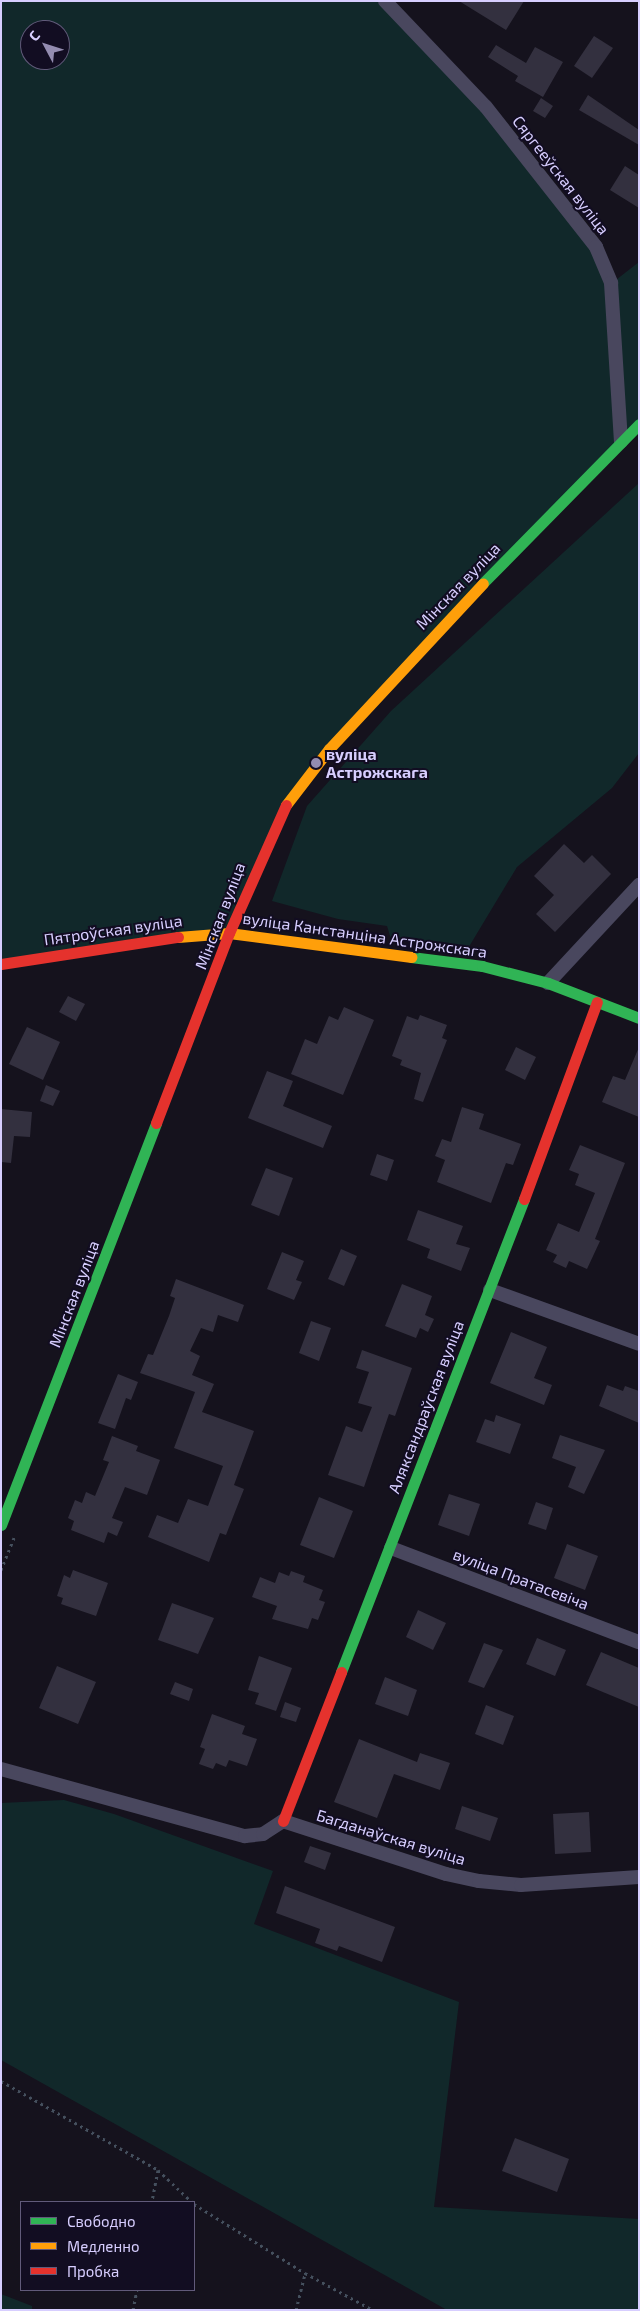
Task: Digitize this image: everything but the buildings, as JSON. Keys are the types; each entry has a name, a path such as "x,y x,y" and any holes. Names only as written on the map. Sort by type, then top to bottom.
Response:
{"street":[{"name":"Сяргееўская вуліца","path":"385,1 486,107 596,247 611,283 621,442"},
{"name":"Мінская вуліца","path":"1,1525 229,933 268,840 303,779 440,628 639,424"},
{"path":"548,983 639,884"},
{"name":"Пятроўская вуліца","path":"1,964 199,934 229,933"},
{"name":"вуліца Канстанціна Астрожскага","path":"229,933 453,962 548,983 639,1018"},
{"name":"Аляксандраўская вуліца","path":"283,1821 490,1290 597,1002"},
{"path":"490,1290 639,1344"},
{"name":"вуліца Пратасевіча","path":"391,1548 639,1642"},
{"path":"1,1769 245,1836 262,1834 283,1821"},
{"name":"Багданаўская вуліца","path":"283,1821 446,1874 478,1881 521,1885 639,1877"}],"path":[{"path":"1,1570 16,1533"},
{"path":"1,2081 158,2170 191,2201"},
{"path":"152,2201 158,2170"},
{"path":"195,2204 305,2273 373,2310"},
{"path":"296,2310 305,2273"},
{"path":"133,2310 137,2291"}],"green space":[{"path":"1,1 385,1 570,212 612,283 639,262 639,424 303,779 229,933 1,964"},
{"path":"639,483 639,753 612,788 517,867 467,950 391,939 387,926 338,919 272,901 307,806 391,711"},
{"path":"64,1800 114,1814 273,1871 254,1924 459,2002 434,2207 639,2219 639,2310 447,2310 1,2060 1,1803"},
{"path":"1,2294 32,2306 32,2310 1,2310"}],"traffic: fast":[{"path":"483,583 639,424"},
{"path":"411,957 482,966 548,983 639,1018"},
{"path":"1,1525 156,1123"},
{"path":"341,1672 524,1199"}],"traffic: slow":[{"path":"286,805 329,749 483,583"},
{"path":"178,937 229,933 411,957"}],"traffic: jam":[{"path":"156,1123 229,933 286,805"},
{"path":"1,964 178,937"},
{"path":"524,1199 597,1002"},
{"path":"283,1821 341,1672"}],"place":[{"name":"вуліца Астрожскага","path":"316,763"}]}
